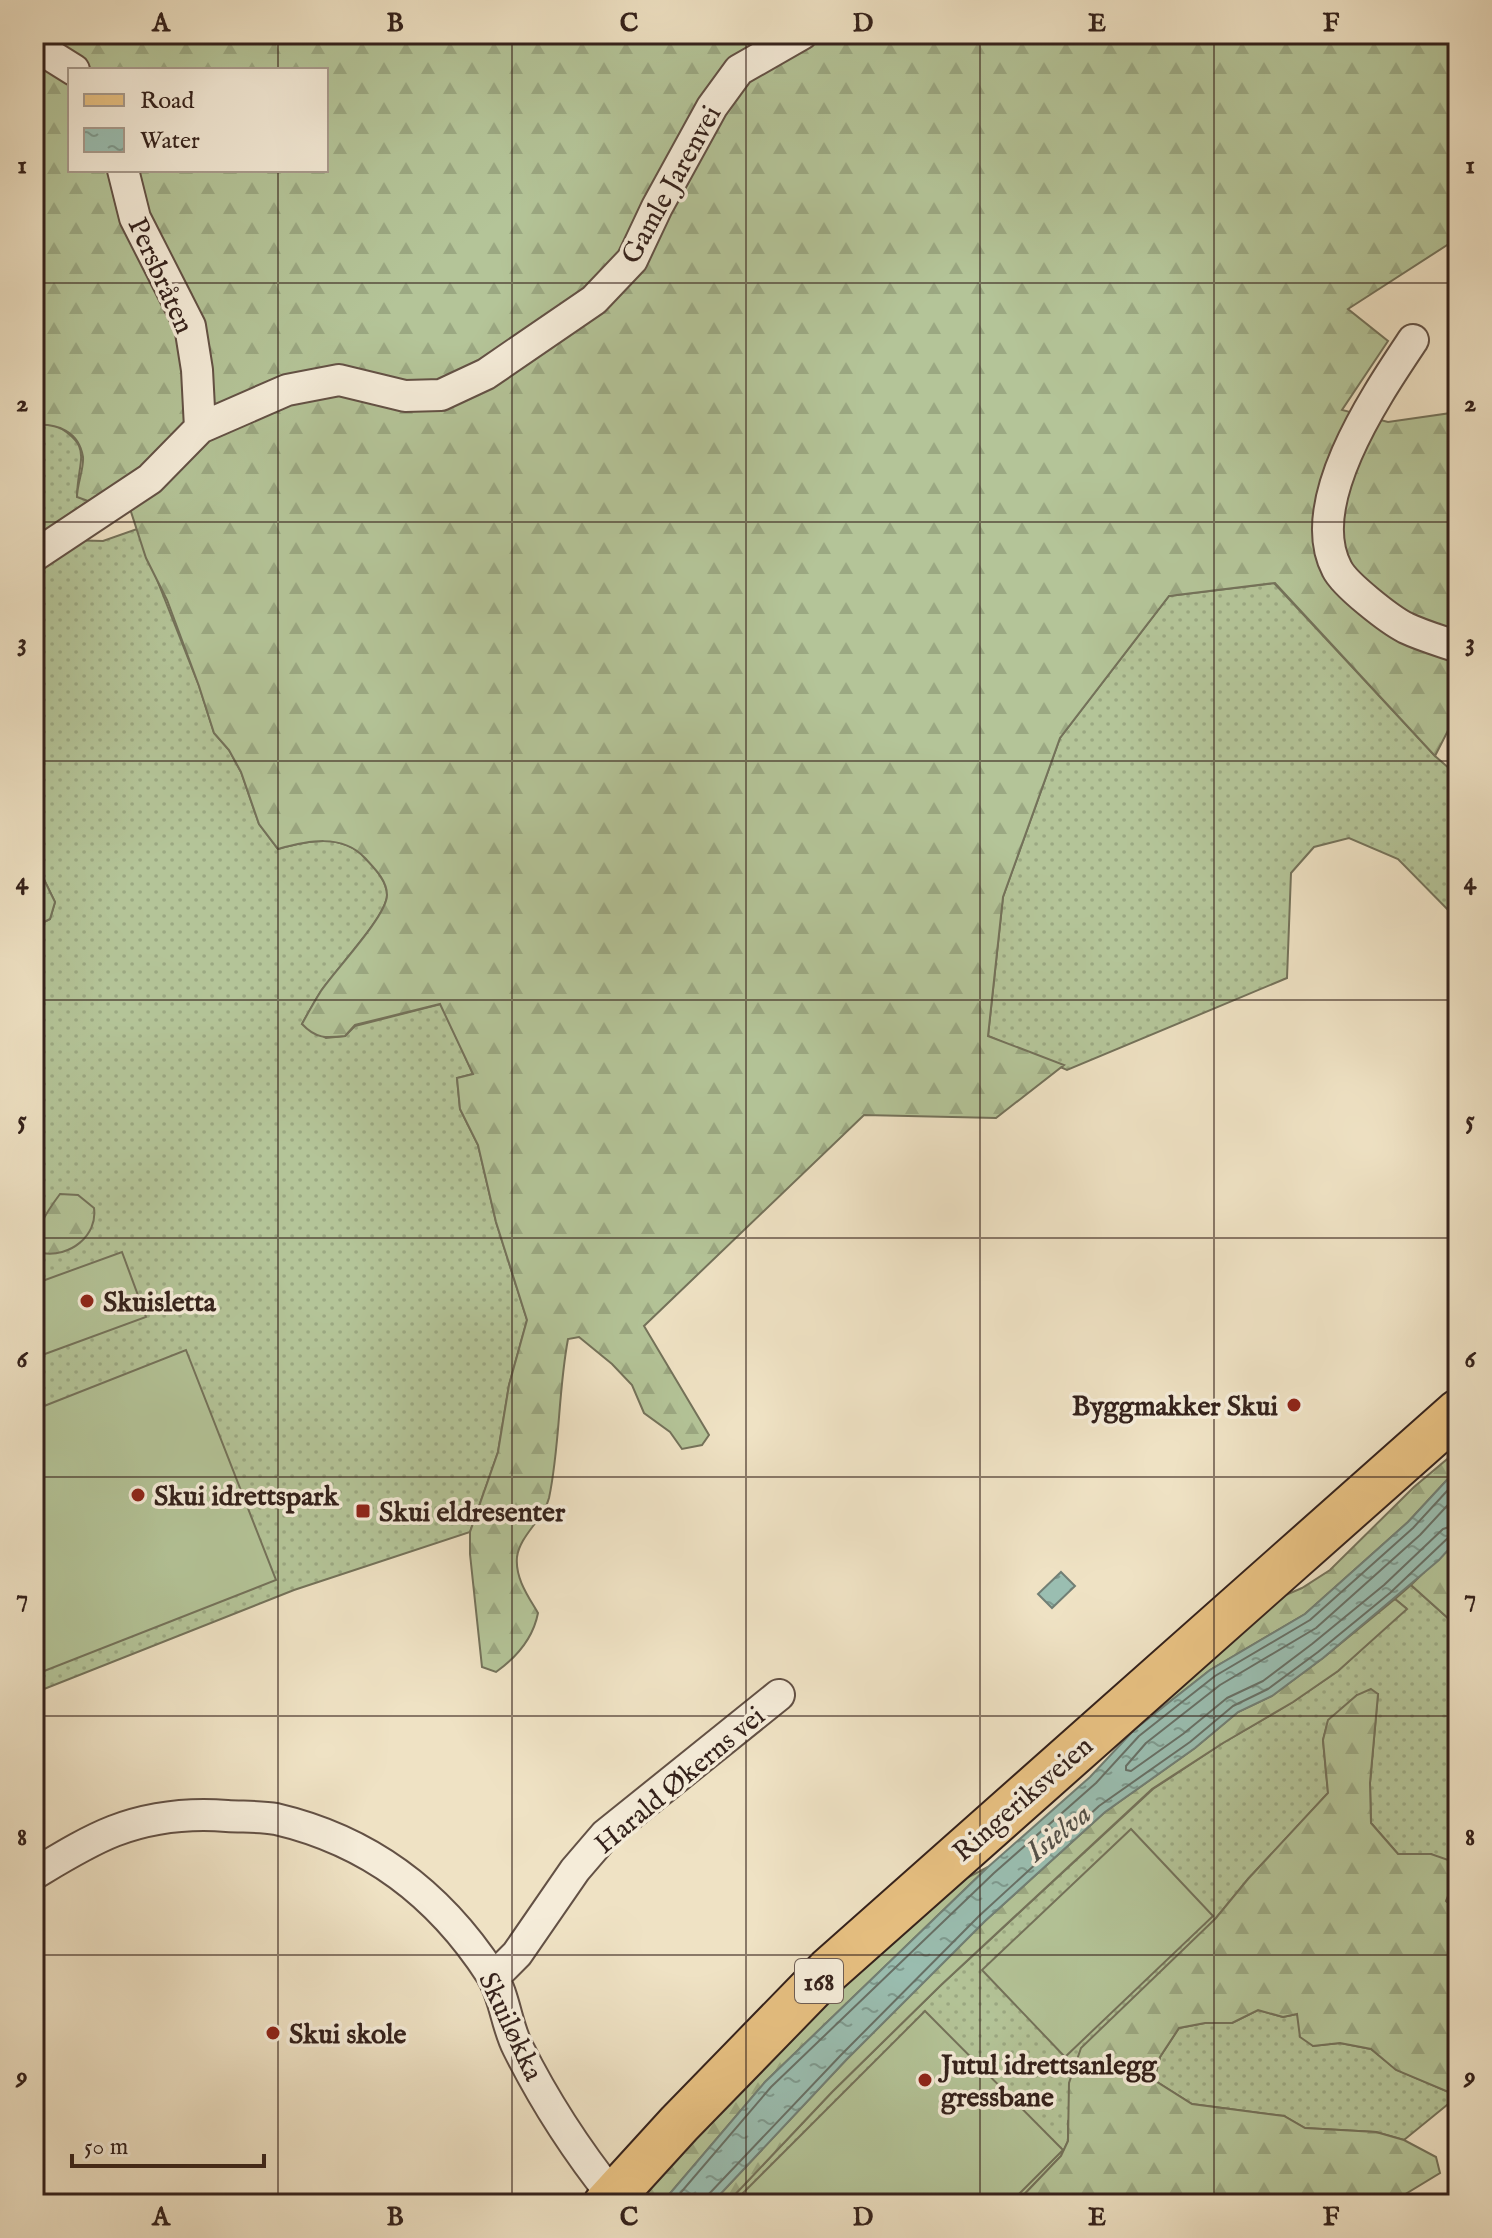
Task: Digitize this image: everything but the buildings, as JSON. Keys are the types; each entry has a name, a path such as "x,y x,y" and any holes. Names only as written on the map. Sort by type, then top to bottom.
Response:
{"main road":[{"name":"Ringeriksveien","path":"609,2200 829,1970 1458,1412"}],"street":[{"name":"Gamle Jarenvei","path":"34,556 150,479 200,428 287,390 339,380 405,396 441,395 486,374 594,300 632,260 657,207 721,94 739,70 802,34"},
{"path":"34,45 71,68"},
{"name":"Persbråten","path":"124,172 135,218 190,326 197,370 200,428"},
{"path":"1413,340 1366,410 1335,484 1327,533 1337,570 1363,597 1404,628 1458,647"},
{"name":"Harald Økerns vei","path":"493,1978 517,1954 575,1870 605,1835 779,1695"},
{"name":"Skuiløkka","path":"34,1874 114,1831 190,1814 273,1818 364,1851 422,1891 451,1919 493,1978 517,2046 609,2200"}],"green space":[{"path":"34,34 1458,34 1458,238 1348,309 1388,341 1342,410 1388,422 1458,412 1458,711 1435,756 1275,583 1169,596 1060,738 1003,897 988,1036 1064,1065 996,1118 864,1115 644,1326 709,1435 702,1445 682,1449 670,1432 644,1413 632,1385 612,1364 579,1337 568,1339 549,1498 517,1557 520,1579 538,1613 523,1647 496,1672 482,1667 470,1532 498,1452 509,1385 527,1320 496,1222 478,1145 460,1109 457,1078 473,1074 440,1004 355,1025 345,1036 322,1036 302,1024 321,991 379,916 387,895 385,884 365,858 346,845 324,841 278,849 259,824 241,772 229,750 214,733 167,600 146,558 121,481 88,501 77,497 83,462 81,448 66,430 34,425"},
{"path":"52,423 79,446 81,462 77,496 88,501 34,538 34,425"},
{"path":"137,529 199,686 214,733 229,750 241,772 259,824 278,849 324,841 346,845 365,858 385,884 387,895 379,916 321,991 302,1024 326,1038 345,1036 355,1026 441,1004 473,1074 457,1078 460,1109 478,1145 496,1222 527,1320 509,1385 498,1452 470,1532 294,1590 34,1693 34,927 50,919 55,902 34,859 34,562 67,540 103,541"},
{"path":"1274,583 1435,756 1458,776 1458,920 1398,859 1349,838 1314,847 1291,873 1287,978 1067,1070 988,1036 1003,897 1060,738 1169,596"},
{"path":"34,859 55,902 50,919 34,927"},
{"path":"60,1194 78,1195 94,1208 91,1228 80,1243 71,1248 52,1254 42,1253 39,1230"},
{"name":"Skuisletta","path":"122,1252 146,1317 34,1358 34,1284"},
{"name":"Skui idrettspark","path":"186,1350 276,1580 34,1675 34,1410"},
{"path":"1458,1450 1458,1468 1408,1522 1305,1614 1210,1670 1134,1730 1146,1712 1260,1606 1302,1588 1330,1570 1414,1487"},
{"path":"1458,1539 1458,1620 1450,1620 1411,1585"},
{"path":"1411,1585 1450,1620 1458,1620 1458,1871 1431,1854 1398,1854 1371,1823 1370,1783 1378,1694 1357,1695 1328,1721 1323,1740 1328,1793 1216,1918 1068,2121 1068,2141 1061,2156 1015,2204 726,2204 832,2092 941,1985 1153,1789 1338,1671 1406,1608 1395,1599"},
{"path":"1395,1599 1407,1609 1338,1671 1152,1789 941,1985 832,2092 726,2204 711,2204 846,2060 985,1921 1105,1812 1195,1748 1238,1712 1272,1696"},
{"path":"1371,1689 1378,1694 1370,1783 1371,1823 1398,1854 1431,1854 1454,1862 1458,1871 1446,1901 1458,1913 1458,2096 1396,2070 1371,2049 1340,2043 1313,2046 1300,2037 1297,2014 1283,2017 1258,2010 1232,2023 1205,2023 1179,2028 1160,2057 1154,2080 1192,2104 1284,2116 1305,2128 1376,2132 1404,2140 1436,2157 1440,2173 1389,2204 1015,2204 1061,2156 1068,2141 1069,2083 1081,2048 1216,1918 1328,1793 1323,1740 1328,1720 1357,1695"},
{"path":"1131,1829 1213,1916 1065,2057 982,1970"},
{"path":"988,1867 765,2082 661,2204 640,2204 677,2151 741,2081 953,1885"},
{"path":"1458,1871 1458,1913 1446,1901"},
{"path":"1258,2010 1283,2017 1297,2014 1313,2046 1340,2043 1371,2049 1397,2070 1458,2096 1404,2140 1376,2132 1305,2128 1284,2116 1192,2104 1154,2080 1160,2057 1179,2028 1205,2023 1232,2023"},
{"name":"Jutul idrettsanlegg gressbane","path":"925,2011 1063,2150 1009,2204 732,2204"}],"water":[{"name":"Isielva","path":"1458,1468 1458,1539 1439,1560 1323,1658 1272,1696 1238,1712 1195,1748 1105,1812 985,1921 846,2060 711,2204 661,2204 765,2082 988,1867 1090,1777 1134,1730 1210,1670 1305,1614 1408,1522"},
{"path":"1061,1572 1075,1586 1052,1608 1038,1594"}],"place":[{"name":"Skuisletta","path":"87,1301"},
{"name":"Byggmakker Skui","path":"1294,1405"},
{"name":"Skui idrettspark","path":"138,1495"},
{"name":"Skui eldresenter","path":"363,1511"},
{"name":"Skui skole","path":"273,2033"},
{"name":"Jutul idrettsanlegg gressbane","path":"925,2080"}]}
